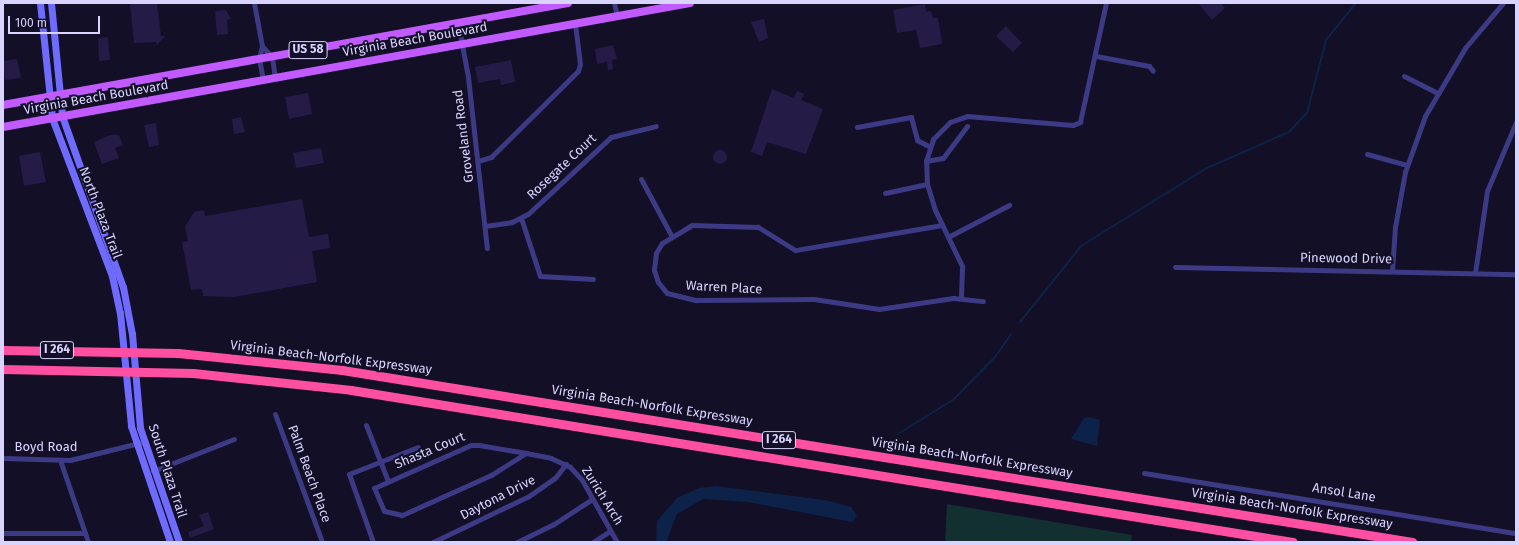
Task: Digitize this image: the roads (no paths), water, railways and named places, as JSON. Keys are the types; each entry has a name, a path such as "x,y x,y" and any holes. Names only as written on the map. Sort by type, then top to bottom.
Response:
{"highway":[{"name":"Virginia Beach-Norfolk Expressway","path":"3,350 110,350 145,352 342,370 1412,542"},
{"name":"I 264","path":"3,369 111,369 151,371 351,390 1293,542"}],"main road":[{"name":"North Plaza Trail","path":"40,3 48,97 52,118 110,270 118,299 122,339"},
{"name":"North Plaza Trail","path":"51,3 62,116 114,254 132,334"},
{"name":"Virginia Beach Boulevard","path":"3,105 568,3"},
{"name":"Virginia Beach Boulevard","path":"3,127 690,3"},
{"name":"South Plaza Trail","path":"132,334 143,442 179,542"},
{"name":"South Plaza Trail","path":"122,339 125,389 135,444 170,542"}],"street":[{"path":"254,3 262,46 259,59 263,80"},
{"path":"614,3 617,16"},
{"path":"961,297 962,266 942,225 927,184 926,161 930,147 943,127 967,116 1077,124 1084,116 1106,3"},
{"path":"1392,271 1395,227 1407,165 1436,92 1465,48 1503,3"},
{"name":"Groveland Road","path":"458,23 478,161 487,248"},
{"path":"478,161 491,157 578,71 574,24"},
{"path":"262,46 272,57 275,78"},
{"path":"1096,56 1149,66 1153,71"},
{"path":"1404,76 1436,92"},
{"path":"857,127 911,117 917,140 930,147"},
{"path":"1475,273 1487,191 1516,122"},
{"name":"Rosegate Court","path":"521,218 604,142 617,134 656,126"},
{"path":"926,161 943,158 967,126"},
{"path":"1367,154 1407,165"},
{"path":"641,179 671,235"},
{"path":"885,193 927,184"},
{"path":"948,237 1009,205"},
{"path":"484,226 521,218 540,276 593,279"},
{"name":"Warren Place","path":"942,225 796,250 751,225 692,225 671,235 656,253 655,274 662,289 683,298 814,299 878,309 961,297 983,301"},
{"name":"Pinewood Drive","path":"1175,267 1516,274"},
{"name":"Palm Beach Place","path":"275,414 322,542"},
{"path":"366,425 388,481"},
{"path":"153,471 234,439"},
{"name":"Boyd Road","path":"3,458 60,460 143,442"},
{"name":"Shasta Court","path":"526,453 490,475 402,514 384,511 374,488 471,445 526,453 566,464"},
{"path":"373,542 349,474 418,447"},
{"path":"60,460 88,542"},
{"name":"Zurich Arch","path":"566,464 582,480 617,542"},
{"name":"Daytona Drive","path":"436,541 529,496 552,481 566,464"},
{"name":"Ansol Lane","path":"1144,473 1516,532"},
{"path":"517,542 554,524 592,499"},
{"path":"593,542 610,531"},
{"path":"3,533 85,533"}],"water":[{"path":"1089,417 1100,420 1097,446 1071,439 1084,418"},
{"path":"715,486 825,500 851,507 857,516 852,522 748,502 703,499 677,514 666,542 656,542 657,521 677,498 699,488"}],"waterway":[{"path":"1020,322 1081,246 1205,169 1289,132 1307,113 1326,40 1356,3"},
{"path":"898,434 954,399 995,357 1011,334"}]}
